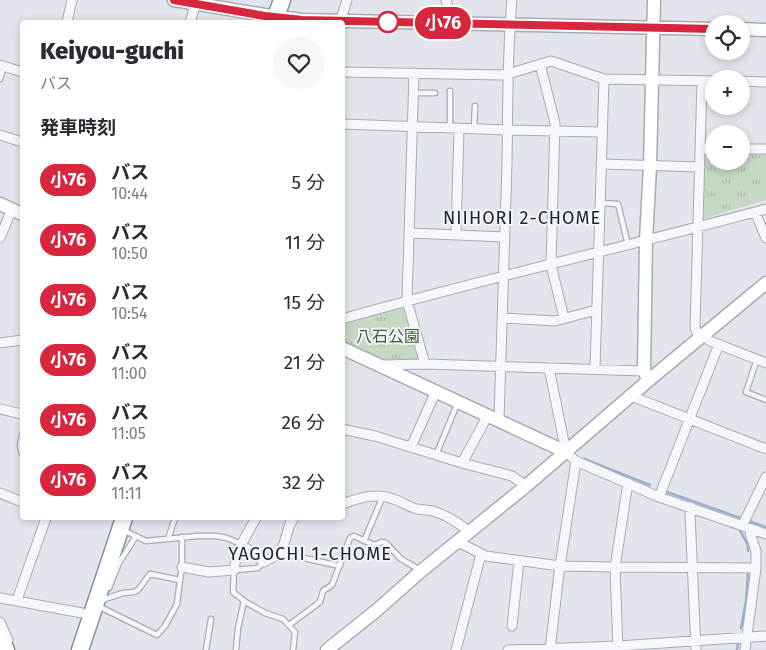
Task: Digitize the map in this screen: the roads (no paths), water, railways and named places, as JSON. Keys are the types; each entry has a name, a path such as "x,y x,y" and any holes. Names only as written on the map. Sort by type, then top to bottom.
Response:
{"highway":[{"path":"280,20 282,0"},
{"path":"280,20 291,0"},
{"path":"80,650 119,521"},
{"path":"70,650 94,605"},
{"path":"0,637 6,650"}],"street":[{"path":"68,20 72,0"},
{"path":"174,0 196,2 280,20 302,20"},
{"path":"341,20 347,0"},
{"path":"446,0 452,23"},
{"path":"462,463 493,417 500,367 503,318 508,74 512,0"},
{"path":"647,376 646,240 650,166 654,0"},
{"path":"191,20 196,2"},
{"path":"345,22 705,29"},
{"path":"750,29 766,30"},
{"path":"345,72 500,75 551,61 604,79 702,81 695,328 701,338 762,361"},
{"path":"540,64 555,123 551,265 564,318"},
{"path":"2,66 20,71"},
{"path":"414,73 407,301 424,364"},
{"path":"595,370 604,79"},
{"path":"750,81 766,82"},
{"path":"345,124 602,132"},
{"path":"455,128 456,235"},
{"path":"0,135 20,141"},
{"path":"700,148 705,148"},
{"path":"750,149 766,149"},
{"path":"601,164 700,167"},
{"path":"0,238 12,209"},
{"path":"345,318 766,209"},
{"path":"755,212 766,238"},
{"path":"409,232 505,237"},
{"path":"327,650 526,486 571,457 631,396 647,376 701,338 766,283"},
{"path":"503,318 554,321 596,310"},
{"path":"0,343 20,340"},
{"path":"659,496 720,344"},
{"path":"345,349 436,390 628,483 691,508 766,534"},
{"path":"381,366 424,364 548,368 595,370 647,376"},
{"path":"548,368 571,457 550,649"},
{"path":"411,447 436,390"},
{"path":"631,396 766,450"},
{"path":"0,409 20,414"},
{"path":"345,430 374,436 435,456 512,476 526,486"},
{"path":"742,526 766,477"},
{"path":"618,648 614,567 628,483"},
{"path":"0,493 20,501"},
{"path":"345,503 362,497 383,496 416,509 432,511 453,519 470,532"},
{"path":"691,508 696,645"},
{"path":"18,600 45,520"},
{"path":"182,567 210,572 234,570 237,552 255,520"},
{"path":"241,544 264,562 281,553 293,520"},
{"path":"744,650 756,568 756,551 750,534 751,529"},
{"path":"458,542 486,556 560,566 756,568"},
{"path":"456,650 481,554"},
{"path":"512,626 519,561"},
{"path":"0,598 94,605"},
{"path":"0,622 12,650"},
{"path":"509,650 696,645 746,637 766,636"}],"lane":[{"path":"0,78 2,66"},
{"path":"450,91 455,128"},
{"path":"414,92 435,93"},
{"path":"474,106 474,129"},
{"path":"600,203 618,204 628,245"},
{"path":"762,361 746,392 766,400"},
{"path":"435,456 458,401"},
{"path":"364,541 383,496"},
{"path":"168,539 174,520"},
{"path":"119,521 136,536 146,541 216,536 241,544"},
{"path":"94,605 136,536"},
{"path":"289,625 320,602 323,591 332,585 350,538 354,536 374,545 382,542 386,543 402,559 421,571"},
{"path":"94,605 157,635 165,626 177,604 182,567 182,537"},
{"path":"281,553 340,566"},
{"path":"264,562 258,568 234,570 233,592 265,613 283,619 295,632 293,650"},
{"path":"94,605 123,593 138,590 150,574 180,580"},
{"path":"236,650 238,628 244,601"},
{"path":"206,650 211,619"}],"waterway":[{"path":"584,459 650,485"},
{"path":"667,492 766,527"},
{"path":"739,529 748,545 748,551"},
{"path":"741,628 746,601 748,572"},
{"path":"737,650 738,643"}],"district":[{"name":"NIIHORI 2-CHOME","path":"522,218"},
{"name":"YAGOCHI 1-CHOME","path":"310,554"}],"park label":[{"name":"八石公園","path":"388,336"}]}
